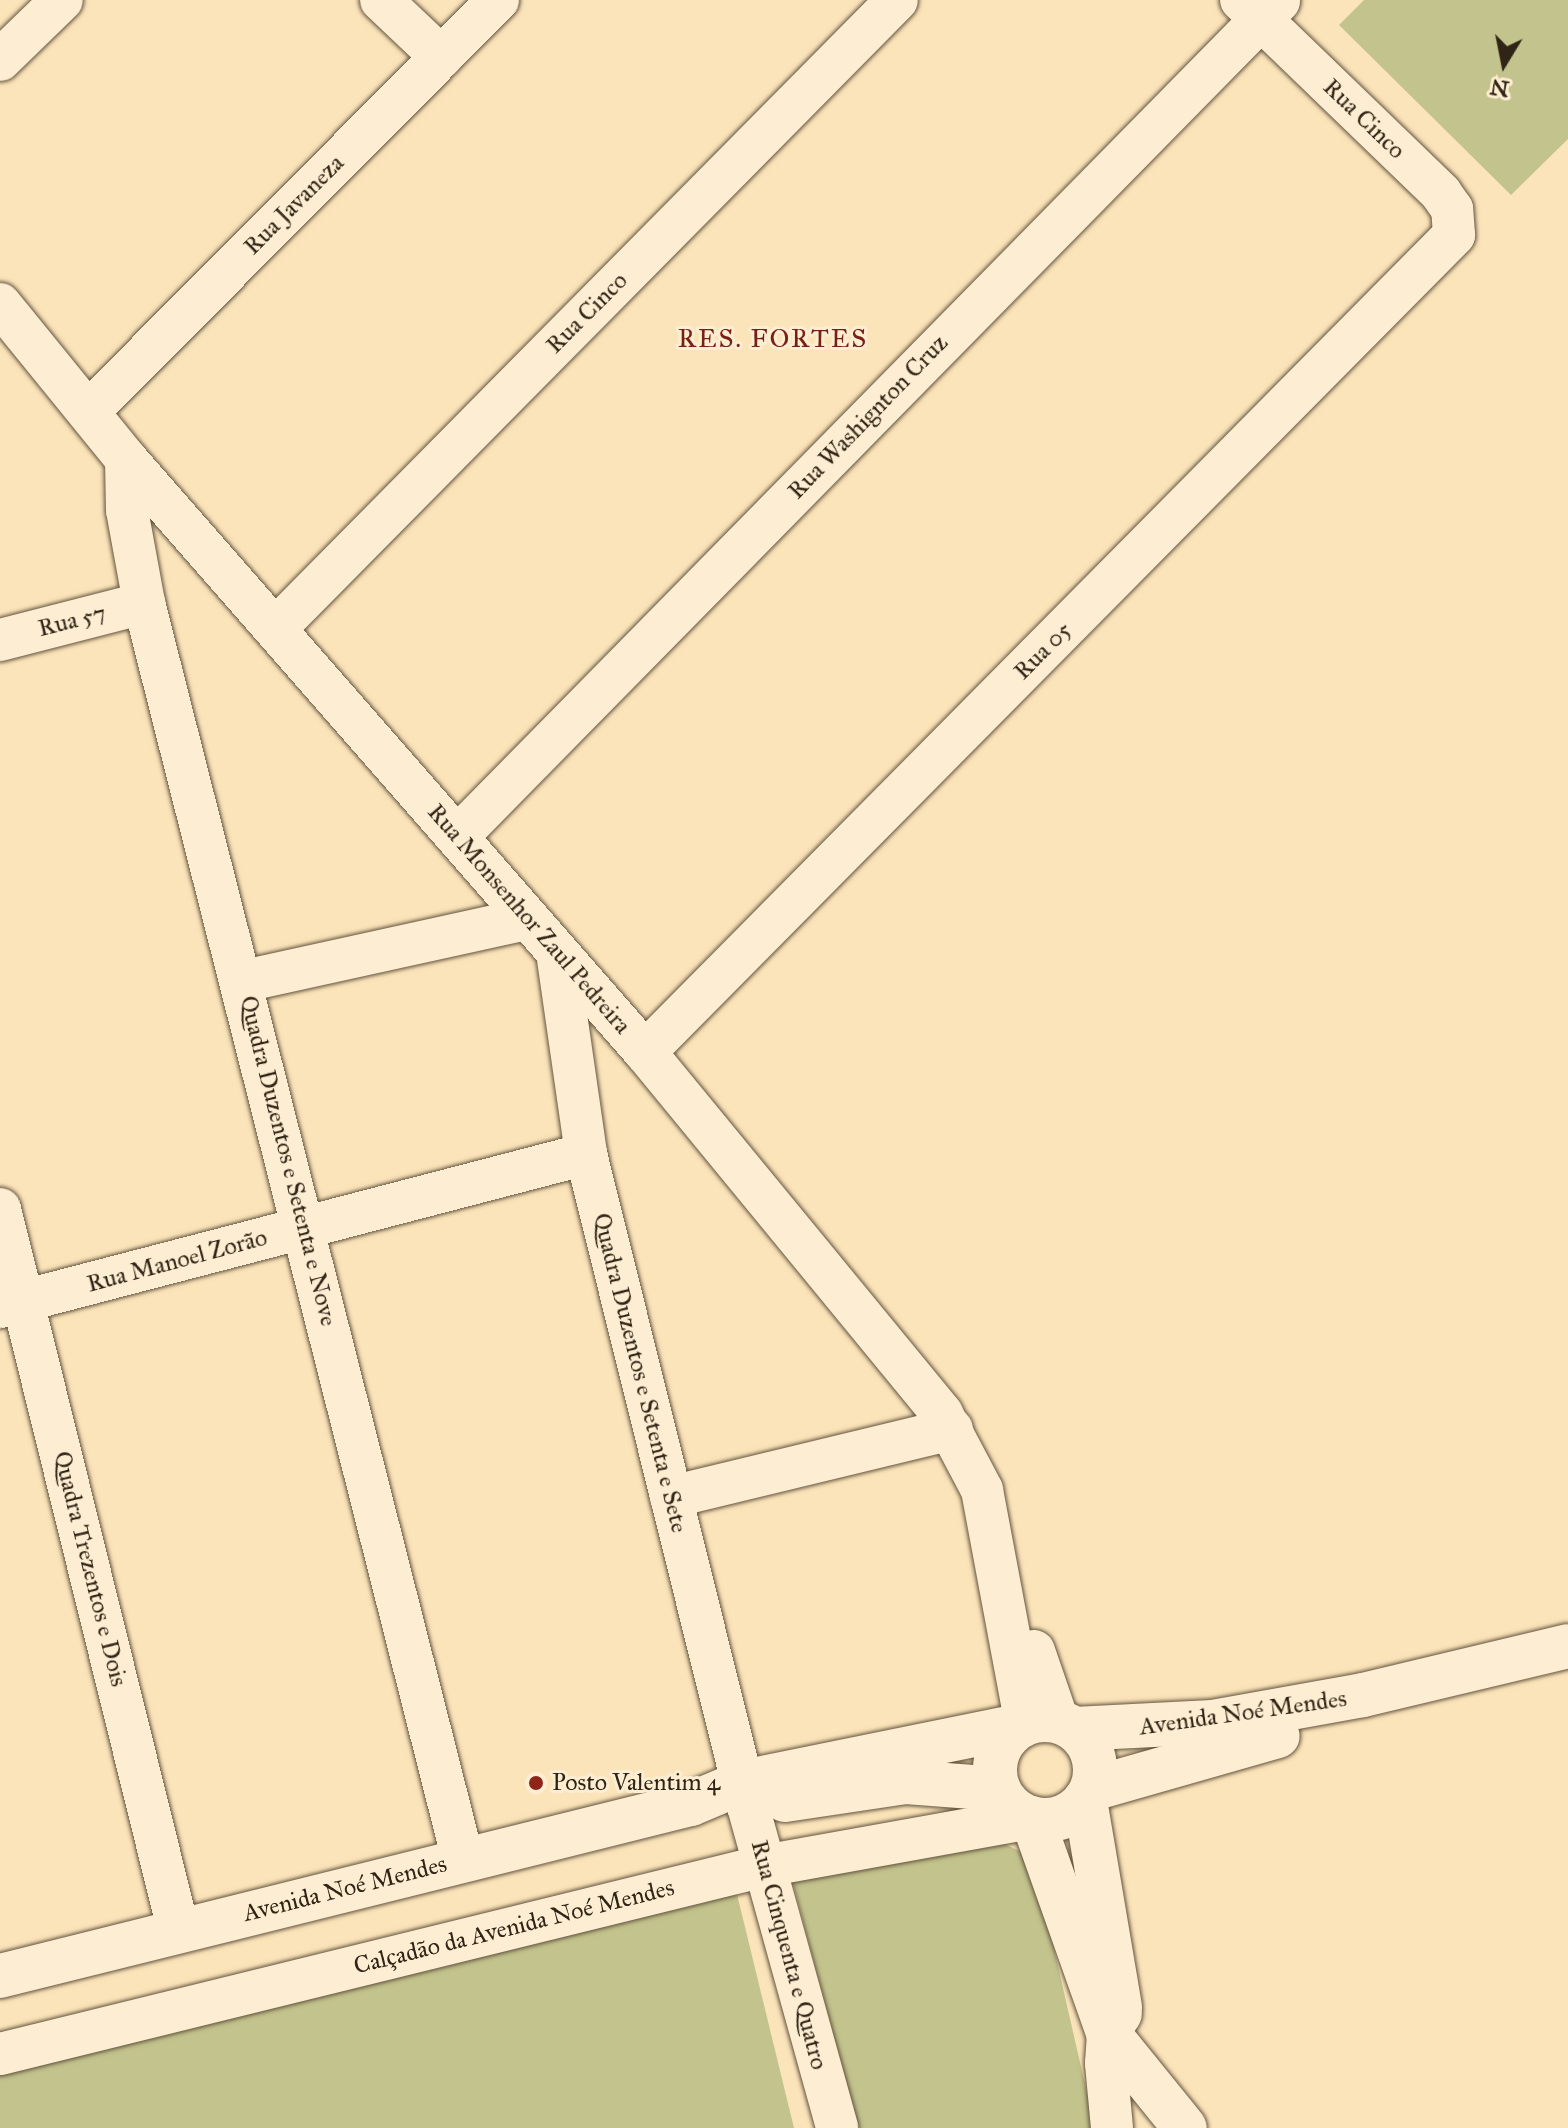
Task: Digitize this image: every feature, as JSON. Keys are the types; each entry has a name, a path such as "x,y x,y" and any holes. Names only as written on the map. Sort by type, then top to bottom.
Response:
{"street":[{"path":"0,60 62,0"},
{"path":"381,0 441,57"},
{"name":"Rua Javaneza","path":"89,411 498,0"},
{"name":"Rua Cinco","path":"278,626 897,0"},
{"name":"Rua Cinco","path":"1260,6 1441,193 1455,226 1442,250"},
{"name":"Rua Washignton Cruz","path":"458,836 1260,6"},
{"name":"Rua 05","path":"645,1052 1442,250"},
{"name":"Rua Monsenhor Zaul Pedreira","path":"0,304 126,459 278,626 458,836 558,959 645,1052 952,1429 982,1490 1000,1568 1045,1725"},
{"name":"Quadra Duzentos e Setenta e Nove","path":"126,459 127,510 144,603 244,981 463,1860"},
{"name":"Rua 57","path":"0,640 144,603"},
{"path":"244,981 526,919"},
{"name":"Quadra Duzentos e Setenta e Sete","path":"558,959 586,1154 746,1794"},
{"name":"Rua Manoel Zorão","path":"11,1305 586,1154"},
{"name":"Quadra Trezentos e Dois","path":"0,1209 11,1305 178,1929"},
{"path":"671,1497 952,1429"},
{"name":"Avenida Noé Mendes","path":"0,1976 178,1929 691,1804 1045,1725 1165,1728 1363,1695 1568,1646"},
{"name":"Avenida Noé Mendes","path":"1088,1795 1302,1729 1363,1695"},
{"path":"1088,1795 1056,1819 1032,1818 1012,1808 999,1789 996,1758 1045,1725 1094,1756 1088,1795 1120,2037 1112,2128"},
{"name":"Avenida Noé Mendes","path":"746,1794 906,1782 999,1789"},
{"name":"Rua Cinquenta e Quatro","path":"746,1794 837,2128"},
{"path":"1032,1818 1120,2037 1185,2128"},
{"name":"Calçadão da Avenida Noé Mendes","path":"0,2054 764,1866 1032,1818"}],"green space":[{"path":"1364,0 1568,0 1568,139 1511,195 1339,25"},
{"path":"985,1835 1033,1857 1095,2128 858,2128 789,1868"},
{"path":"734,1882 794,2128 0,2128 0,2069"}],"place":[{"name":"Posto Valentim 4","path":"536,1783"}],"district":[{"name":"RES. FORTES","path":"773,339"}]}
